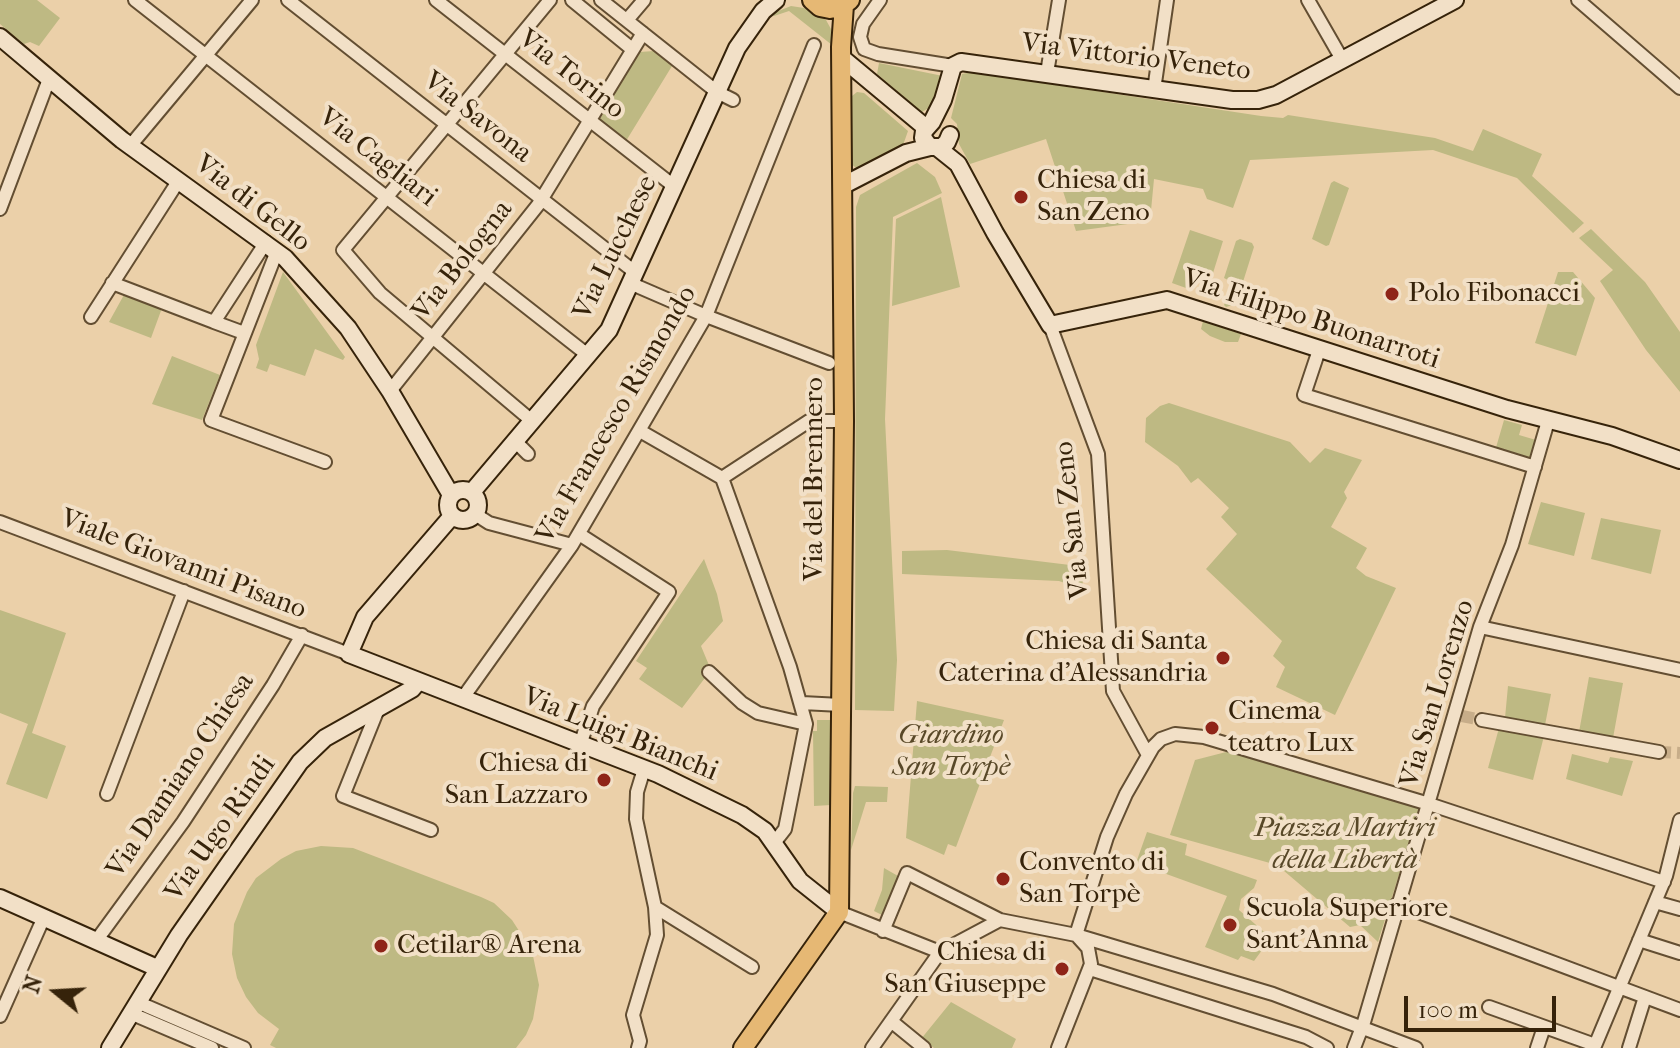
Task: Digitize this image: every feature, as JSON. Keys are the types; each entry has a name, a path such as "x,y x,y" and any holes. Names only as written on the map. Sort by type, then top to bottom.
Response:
{"main road":[{"name":"Via del Brennero","path":"834,4 842,53 844,185 839,912"},
{"path":"743,1048 839,912"}],"street":[{"name":"Via Cagliari","path":"135,0 589,356"},
{"path":"130,146 252,0"},
{"name":"Via Savona","path":"288,0 542,199 634,279 706,316 829,363"},
{"name":"Via Torino","path":"436,0 675,187"},
{"path":"532,421 380,293 343,250 550,0"},
{"path":"572,0 632,49"},
{"path":"601,0 717,92 733,100"},
{"path":"627,20 644,0"},
{"name":"Via Lucchese","path":"472,492 609,330 742,39 771,1 790,0"},
{"name":"Via Vittorio Veneto","path":"880,0 864,20 860,37 864,49 884,55 953,66 965,62 1232,100 1258,100 1276,95 1455,0"},
{"path":"1047,73 1059,0"},
{"path":"1154,90 1167,0"},
{"path":"1308,0 1343,61"},
{"path":"1578,0 1680,88"},
{"name":"Via Bologna","path":"390,391 542,199 643,33"},
{"name":"Via di Gello","path":"0,37 130,146 271,246 348,328 390,391 451,495"},
{"name":"Via Francesco Rismondo","path":"462,699 576,540 706,316 814,45"},
{"path":"842,53 938,128 945,145 906,153 844,185"},
{"path":"934,148 923,138 938,128 953,66"},
{"path":"0,209 4,187 49,79"},
{"name":"Via San Zeno","path":"938,128 1050,325 1098,454 1113,691 1148,755"},
{"name":"Via San Zeno","path":"934,148 954,160"},
{"path":"91,317 179,180"},
{"path":"214,322 271,246"},
{"path":"271,246 244,333 211,420 325,462"},
{"path":"112,283 244,333"},
{"name":"Via Filippo Buonarroti","path":"1050,325 1163,300 1507,409 1680,460"},
{"path":"1319,350 1304,395 1535,467"},
{"path":"722,478 809,421 844,421"},
{"name":"Via San Lorenzo","path":"1354,1048 1459,715 1480,627 1512,545 1548,421"},
{"path":"640,431 722,478 802,703 806,724 785,829 774,843"},
{"path":"515,441 528,454"},
{"path":"452,516 447,505 451,495 459,490 472,492 477,498 475,514"},
{"path":"452,516 467,519 475,514"},
{"path":"475,514 489,523 576,540 669,592 593,706 580,745"},
{"path":"349,654 365,617 452,516"},
{"name":"Viale Giovanni Pisano","path":"0,522 349,654"},
{"path":"107,794 184,591"},
{"path":"1480,627 1680,670"},
{"name":"Via Damiano Chiesa","path":"96,941 183,822 302,635"},
{"name":"Via Luigi Bianchi","path":"349,654 644,769 742,815 760,826 800,881 839,912"},
{"path":"709,672 742,703 758,713 806,724"},
{"name":"Via Ugo Rindi","path":"113,1047 157,968 300,762 325,738 412,689 418,682"},
{"path":"802,703 841,705"},
{"path":"378,709 343,796 431,830"},
{"path":"1482,720 1659,752"},
{"path":"1076,935 1107,837 1148,755 1157,743 1171,735 1204,737 1670,872 1680,880"},
{"path":"638,1048 640,1041 633,1015 656,943 655,907 636,819 637,792 644,769"},
{"path":"1489,1007 1594,1047 1670,872 1680,820"},
{"path":"883,931 907,873 1000,920 1076,935 1273,994 1416,1048"},
{"path":"0,898 157,968"},
{"path":"1655,902 1680,909"},
{"path":"1397,904 1680,1010"},
{"path":"655,907 752,967"},
{"path":"839,912 940,952"},
{"path":"0,1016 44,917"},
{"path":"872,1048 940,952 1000,920"},
{"path":"1058,1048 1090,969 1088,948 1076,935"},
{"path":"1639,940 1680,953"},
{"path":"1090,969 1306,1037 1327,1048"},
{"path":"1629,1048 1645,997"},
{"path":"133,1008 208,1047"},
{"path":"133,1008 244,1048"},
{"path":"891,1021 924,1048"},
{"path":"1537,1048 1544,1027"}],"green space":[{"path":"0,0 37,0 60,18 39,46 30,42 24,44 0,24"},
{"path":"791,6 804,8 826,20 831,29 832,45 789,11 774,16 771,14"},
{"path":"654,51 672,66 626,141 600,119 640,52"},
{"path":"879,63 943,76 932,106 922,112 877,74"},
{"path":"971,72 1261,116 1283,118 1288,115 1435,138 1473,151 1483,129 1542,154 1532,176 1584,223 1573,233 1517,178 1433,150 1250,160 1233,208 1207,199 1203,189 1154,179 1150,221 1076,231 1046,139 970,164 959,144 957,124 951,118 962,74"},
{"path":"857,92 864,93 908,131 902,148 859,170 851,164 852,96"},
{"path":"917,163 935,177 942,193 893,217 885,419 897,660 894,711 855,710 856,207 860,195"},
{"path":"1334,181 1349,188 1329,245 1326,246 1312,239"},
{"path":"941,197 960,287 892,306 896,219"},
{"path":"1591,229 1645,282 1680,332 1680,392 1646,350 1600,281 1613,270 1579,238"},
{"path":"1190,230 1223,241 1213,273 1193,267 1186,288 1172,283"},
{"path":"1240,239 1252,243 1254,247 1236,304 1226,307 1224,305 1232,282 1224,278 1236,241"},
{"path":"283,272 345,357 343,360 315,349 305,376 270,364 267,372 256,368 259,359 256,345"},
{"path":"1558,272 1573,272 1595,298 1576,356 1535,343"},
{"path":"125,293 162,308 151,338 109,322"},
{"path":"1203,321 1241,334 1238,342 1225,342 1210,336 1201,329"},
{"path":"172,356 220,375 202,420 152,404"},
{"path":"1169,403 1290,442 1310,463 1325,448 1362,460 1344,492 1347,498 1331,527 1367,548 1356,568 1366,576 1396,588 1335,715 1276,687 1285,667 1273,656 1282,641 1206,569 1237,534 1221,517 1229,508 1198,478 1191,483 1178,466 1145,442 1146,418 1160,406"},
{"path":"1504,420 1522,425 1519,435 1536,440 1530,461 1495,451"},
{"path":"1541,502 1585,513 1574,556 1528,544"},
{"path":"1601,518 1661,530 1651,574 1591,559"},
{"path":"947,550 1070,565 1084,571 1082,589 1059,581 902,574 902,551"},
{"path":"704,559 723,621 701,646 711,670 682,708 639,679 647,668 636,661"},
{"path":"0,610 66,633 32,733 66,746 47,799 6,784 28,724 0,713"},
{"path":"1589,677 1623,683 1613,738 1579,732"},
{"path":"1508,686 1551,694 1545,725 1505,718"},
{"name":"Giardino San Torpè","path":"917,701 1004,720 956,847 948,844 944,855 906,838"},
{"path":"817,720 830,720 831,805 814,806 813,731 817,731"},
{"path":"1499,728 1544,736 1533,780 1488,768"},
{"name":"Piazza Martiri della Libertà","path":"1230,751 1420,807 1378,942 1360,925 1350,927 1277,865 1170,835 1195,760"},
{"path":"1572,754 1608,763 1610,757 1633,761 1622,796 1566,779"},
{"path":"855,786 888,787 887,802 866,802 851,850 853,793"},
{"path":"1147,832 1187,844 1185,855 1257,880 1254,888 1241,899 1239,910 1271,938 1254,961 1241,956 1238,960 1205,947 1227,896 1136,863"},
{"name":"Cetilar® Arena","path":"321,846 353,848 481,897 494,903 512,920 532,951 539,985 533,1019 516,1048 276,1048 270,1045 279,1029 258,1013 237,978 232,954 234,924 256,878 296,851"},
{"path":"884,868 898,876 882,915 874,911 882,890"},
{"path":"951,1002 1016,1039 1012,1048 934,1048 921,1039"}],"tunnel":[{"path":"1462,716 1482,720"},
{"path":"1659,752 1680,753"}],"place":[{"name":"Chiesa di San Zeno","path":"1021,197"},
{"name":"Polo Fibonacci","path":"1392,294"},
{"name":"Chiesa di Santa Caterina d'Alessandria","path":"1223,658"},
{"name":"Cinema teatro Lux","path":"1212,728"},
{"name":"Chiesa di San Lazzaro","path":"604,780"},
{"name":"Convento di San Torpè","path":"1003,879"},
{"name":"Scuola Superiore Sant'Anna","path":"1230,925"},
{"name":"Cetilar® Arena","path":"381,946"},
{"name":"Chiesa di San Giuseppe","path":"1062,969"}]}
